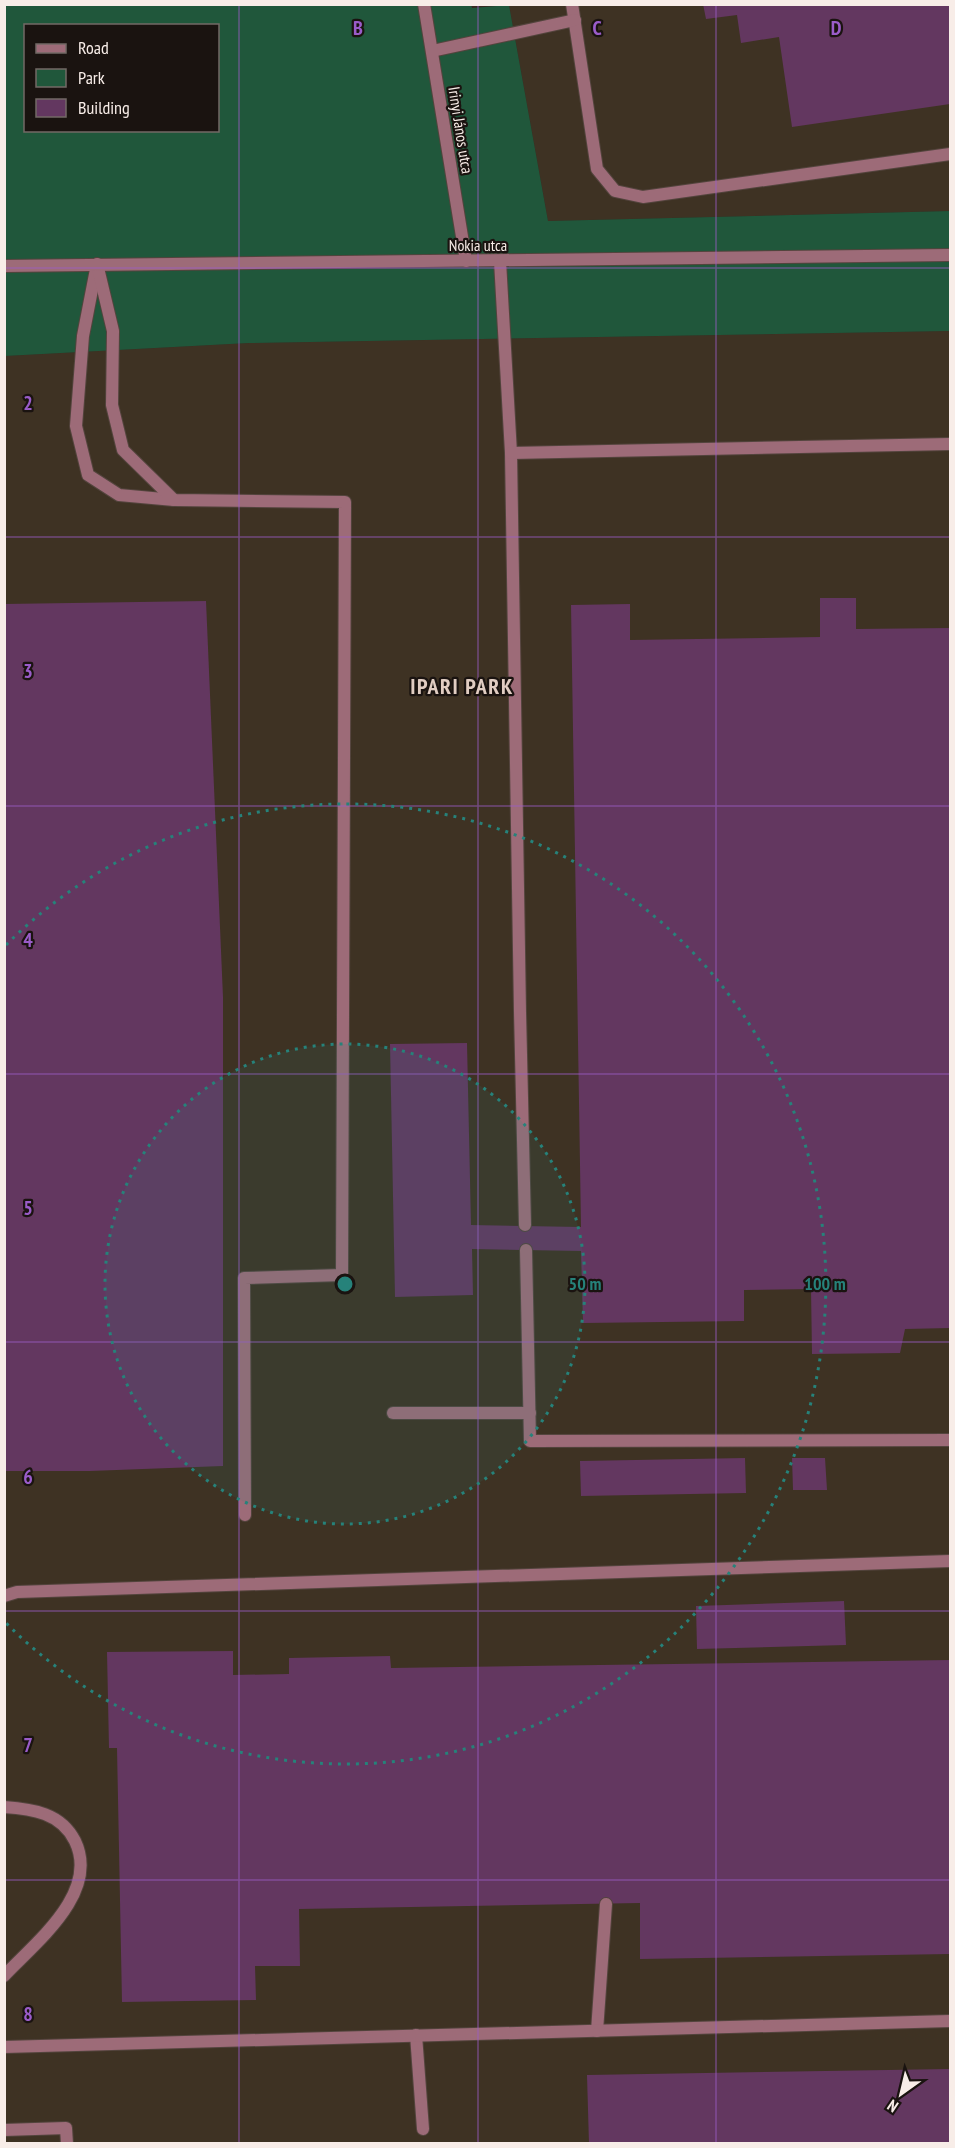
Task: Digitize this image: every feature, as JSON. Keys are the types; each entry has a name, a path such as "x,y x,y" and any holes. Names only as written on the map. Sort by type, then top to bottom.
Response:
{"street":[{"name":"Irinyi János utca","path":"424,4 466,261"},
{"path":"572,4 597,169 615,191 643,197 951,154"},
{"path":"432,51 575,20"},
{"name":"Nokia utca","path":"4,266 951,255"},
{"path":"500,261 511,453 525,1225"},
{"path":"97,264 113,331 112,405 123,450 174,500"},
{"path":"97,264 83,336 76,426 88,474 119,495 174,500 345,502 342,1275 244,1278 245,1515"},
{"path":"511,453 951,444"},
{"path":"526,1250 530,1441 951,1440"},
{"path":"393,1413 530,1413"},
{"path":"4,1596 17,1592 41,1591 951,1561"},
{"path":"4,1807 34,1810 54,1818 70,1830 78,1847 81,1863 80,1877 74,1895 61,1916 4,1976"},
{"path":"597,2031 606,1904"},
{"path":"4,2047 951,2021"},
{"path":"416,2035 423,2129"},
{"path":"4,2130 66,2128 67,2144"}],"shaded area":[{"path":"509,5 950,5 950,211 548,221"},
{"path":"950,331 950,2143 5,2144 5,356 249,343"}],"green space":[{"path":"471,4 472,8 509,5 548,221 950,211 950,331 249,343 5,356 5,5"}],"building":[{"path":"703,4 950,4 950,104 792,127 779,37 741,43 737,15 706,19"},
{"path":"820,598 856,598 856,629 950,628 950,1328 905,1329 900,1353 812,1354 811,1289 744,1290 744,1321 583,1323 581,1251 472,1249 473,1295 395,1297 390,1044 467,1043 471,1225 581,1227 571,605 630,604 630,640 820,637"},
{"path":"206,601 223,997 223,1466 90,1471 4,1471 4,604"},
{"path":"745,1458 746,1493 581,1496 580,1461"},
{"path":"792,1458 825,1458 827,1490 793,1490"},
{"path":"844,1601 846,1645 697,1649 696,1606"},
{"path":"233,1651 233,1675 289,1674 289,1658 390,1656 391,1668 950,1660 950,1954 640,1959 640,1903 299,1909 300,1966 255,1966 256,2000 122,2002 117,1748 109,1748 107,1652"},
{"path":"950,2069 950,2144 589,2144 587,2075"}],"district":[{"name":"IPARI PARK","path":"462,686"}]}
